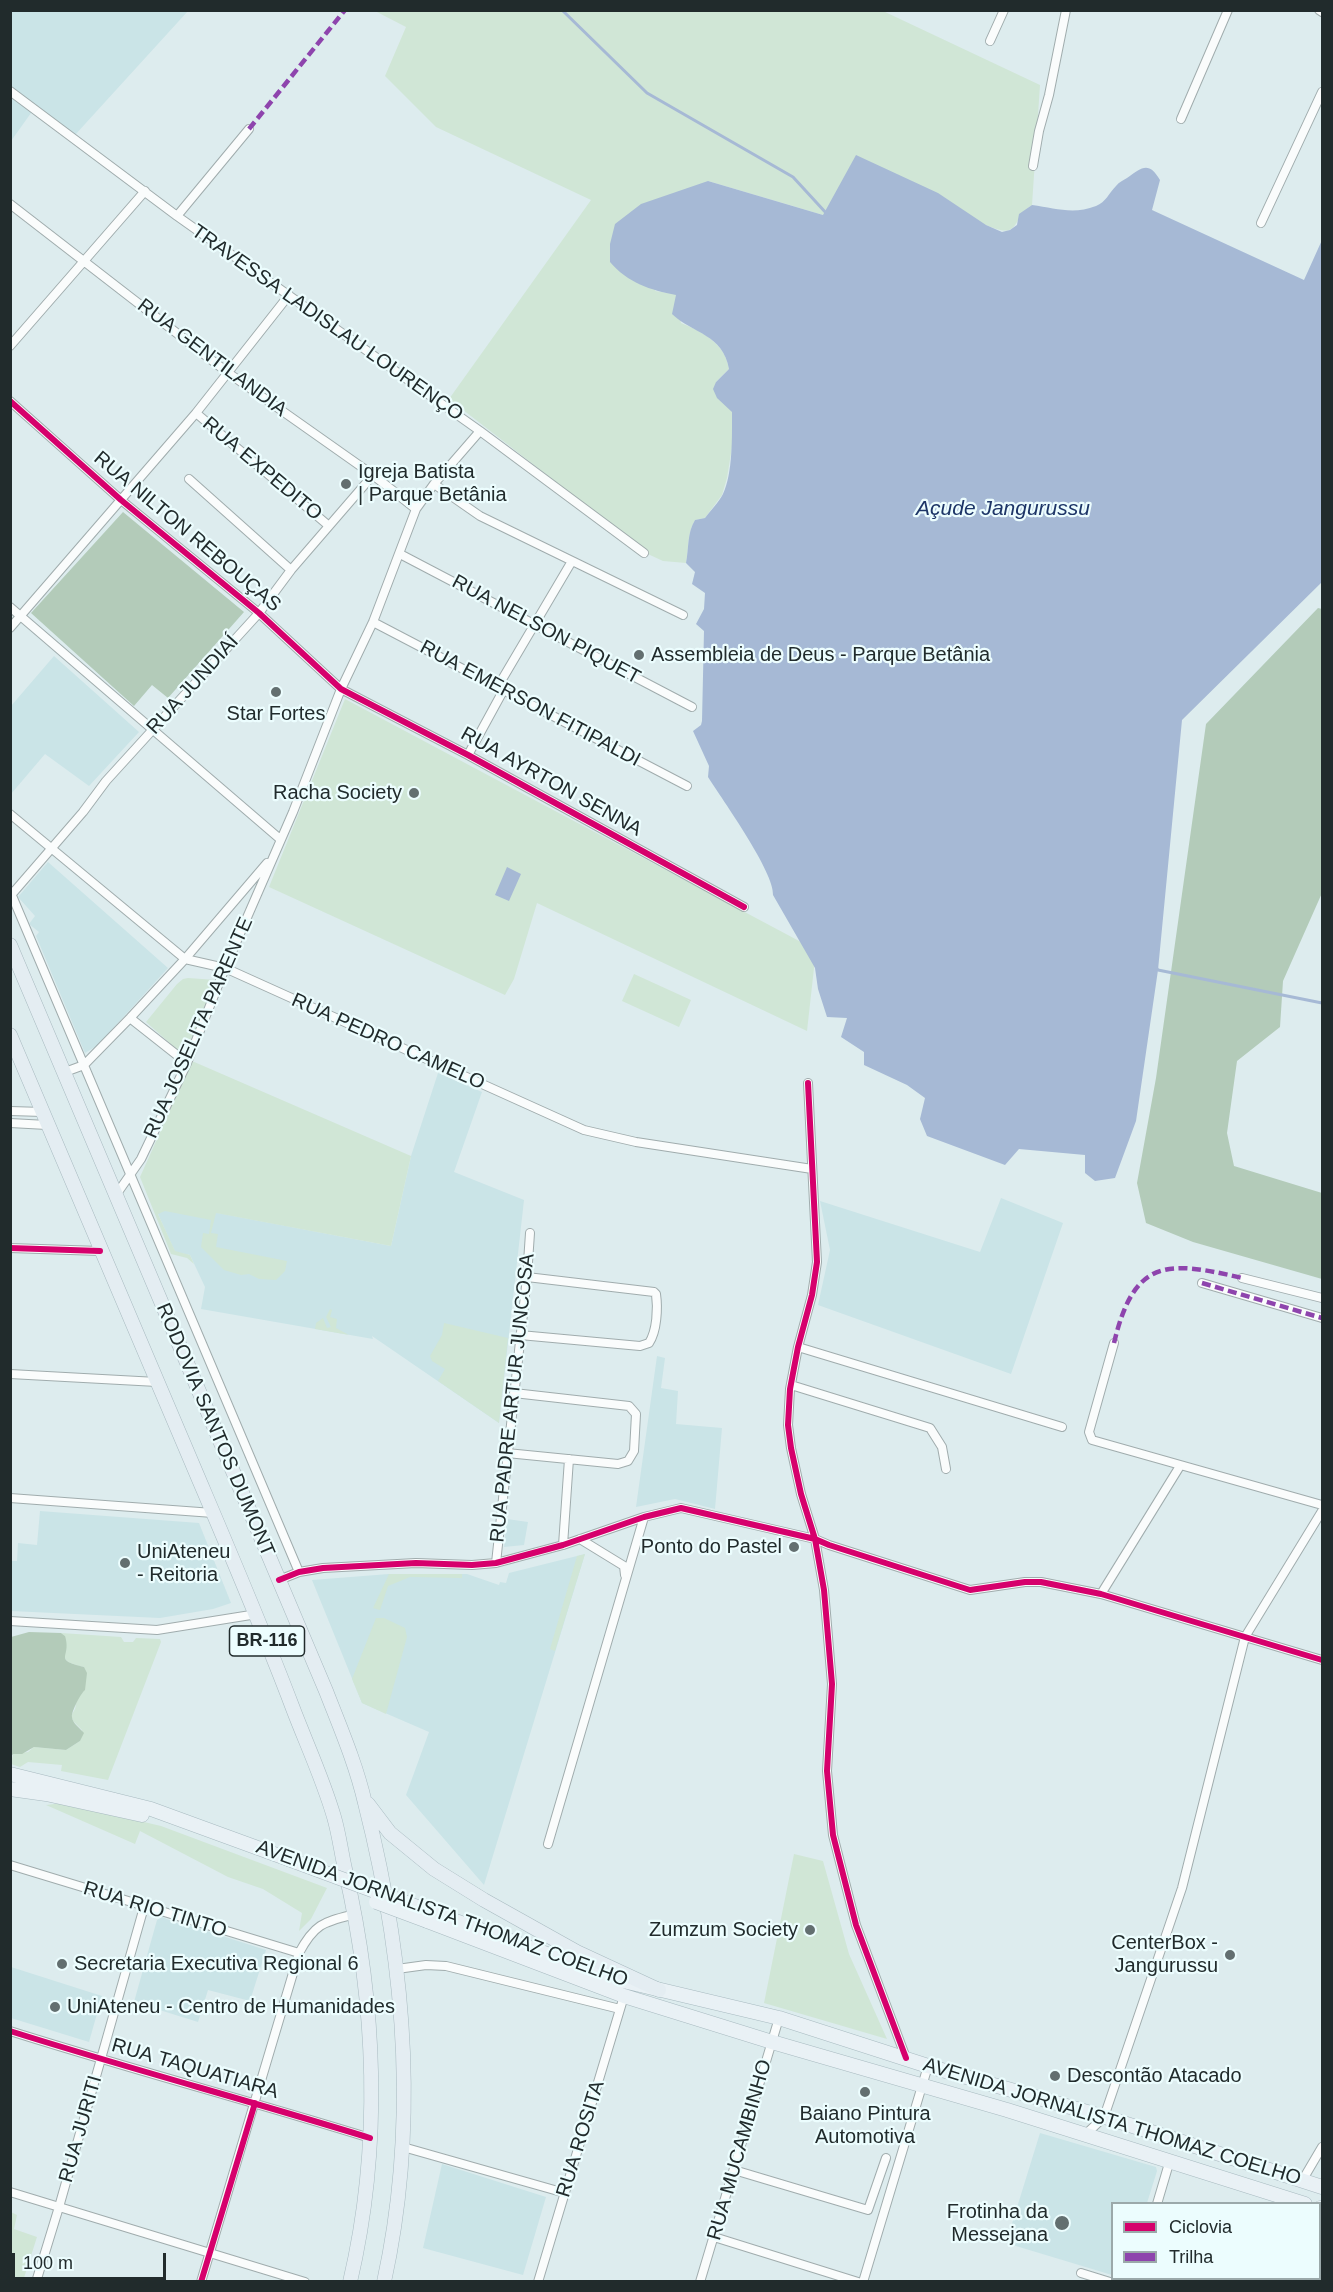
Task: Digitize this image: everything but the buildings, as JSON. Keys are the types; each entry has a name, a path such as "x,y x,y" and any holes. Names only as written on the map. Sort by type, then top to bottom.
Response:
{"highway":[{"name":"RODOVIA SANTOS DUMONT","path":"10,945 326,1691 365,1801 383,1882 398,1969 405,2077 403,2148 391,2250 384,2282"},
{"name":"RODOVIA SANTOS DUMONT","path":"10,1035 256,1614 312,1752 334,1818 355,1914 365,1984 370,2049 372,2110 370,2138 363,2213 350,2282"},
{"path":"365,1801 390,1833 434,1869 577,1952 659,1990"}],"main road":[{"name":"AVENIDA JORNALISTA THOMAZ COELHO","path":"13,1786 144,1815 287,1862 624,1996 1086,2134 1299,2202"},
{"name":"AVENIDA JORNALISTA THOMAZ COELHO","path":"429,1917 620,1980 779,2018 928,2066 1104,2117 1323,2187"},
{"path":"1272,2193 1278,2173"}],"street":[{"path":"990,41 1004,10"},
{"path":"1033,166 1066,10"},
{"path":"1181,119 1228,10"},
{"name":"TRAVESSA LADISLAU LOURENÇO","path":"11,91 177,216 480,431 644,552"},
{"path":"1261,223 1323,92"},
{"path":"177,216 249,129"},
{"path":"10,346 145,191"},
{"name":"RUA GENTILANDIA","path":"10,204 227,372 373,475 416,509"},
{"path":"10,628 196,413 290,296"},
{"name":"RUA NILTON REBOUÇAS","path":"10,401 121,500 259,613 341,689"},
{"name":"RUA EXPEDITO","path":"196,413 329,526"},
{"name":"RUA JOSELITA PARENTE","path":"116,1195 131,1176 187,1063 341,689 374,622 416,509 434,484 480,431"},
{"name":"RUA JUNDIAÍ","path":"299,1572 11,892 52,849 106,781 259,613 291,570 373,475"},
{"path":"189,479 291,570"},
{"path":"434,484 480,516 683,615"},
{"name":"RUA NELSON PIQUET","path":"400,554 692,707"},
{"path":"468,755 500,689 572,561"},
{"path":"10,607 280,839"},
{"name":"RUA EMERSON FITIPALDI","path":"374,622 687,786"},
{"name":"RUA AYRTON SENNA","path":"341,689 468,755 744,907"},
{"name":"RUA PEDRO CAMELO","path":"10,814 185,959 225,968 584,1130 636,1143 812,1168"},
{"name":"RUA JOSELITA PARENTE","path":"64,1072 84,1065 130,1018 185,959 273,856"},
{"path":"130,1018 187,1063"},
{"path":"808,1083 817,1262 812,1295 798,1347 791,1385 788,1425 790,1448 815,1539 824,1590 832,1684 827,1771 833,1835 859,1934 906,2058"},
{"path":"10,1111 45,1119"},
{"path":"10,1123 45,1119"},
{"name":"RUA PADRE ARTUR JUNCOSA","path":"496,1563 530,1233"},
{"path":"10,1248 100,1251"},
{"path":"520,1335 640,1346 649,1343 653,1333 657,1300 656,1294 651,1291 527,1277"},
{"path":"1242,1278 1323,1298"},
{"path":"1202,1284 1323,1318"},
{"path":"1114,1343 1089,1432 1090,1437 1097,1443 1323,1506"},
{"path":"798,1347 1062,1427"},
{"path":"10,1374 157,1382"},
{"path":"791,1385 930,1428 942,1447 946,1469"},
{"path":"507,1453 610,1463 628,1461 632,1457 636,1422 633,1409 621,1404 514,1393"},
{"path":"563,1545 568,1459"},
{"path":"1101,1594 1180,1466"},
{"path":"10,1498 213,1513"},
{"path":"279,1580 299,1572 323,1568 394,1564 496,1563 563,1545 644,1517 681,1508 815,1539 970,1590 1041,1582 1101,1594 1323,1660"},
{"path":"1086,2134 1104,2117 1182,1888 1245,1637 1323,1511"},
{"path":"548,1844 644,1517"},
{"path":"580,1539 624,1566 626,1578"},
{"path":"10,1621 157,1630 256,1614"},
{"name":"RUA RIO TINTO","path":"10,1865 299,1953"},
{"name":"RUA JURITI","path":"36,2282 60,2207 144,1907"},
{"path":"201,2282 299,1953 309,1933 323,1923 355,1914"},
{"path":"398,1969 426,1965 446,1966 620,2009"},
{"name":"RUA ROSITA","path":"538,2282 624,1996"},
{"name":"RUA MUCAMBINHO","path":"700,2282 779,2018"},
{"name":"RUA TAQUATIARA","path":"10,2031 101,2060 370,2138"},
{"path":"863,2282 928,2066"},
{"path":"1302,2181 1323,2147"},
{"path":"403,2148 565,2193"},
{"path":"734,2170 868,2210 886,2158"},
{"path":"1158,2202 1170,2160"},
{"path":"10,2192 305,2282"},
{"path":"714,2237 858,2282"},
{"path":"1081,2273 1110,2282"}],"shaded area":[{"path":"11,11 188,11 75,135 36,106 11,141"},
{"path":"54,656 139,732 89,786 45,754 11,794 11,706"},
{"path":"48,862 168,968 98,1045 85,1053 36,936 39,932 29,924 35,916 18,897"},
{"path":"438,1073 482,1092 454,1172 524,1200 499,1423 372,1336 373,1339 201,1309 205,1287 190,1255 175,1252 154,1205 160,1202 391,1246 411,1156"},
{"path":"1001,1198 1063,1223 1011,1374 818,1305 830,1250 820,1201 980,1252"},
{"path":"657,1356 665,1358 661,1388 678,1391 676,1424 722,1428 715,1509 675,1499 636,1507"},
{"name":"UniAteneu - Reitoria","path":"40,1511 199,1523 231,1603 213,1609 160,1618 11,1611 11,1561 17,1561 18,1543 37,1545"},
{"path":"507,1519 528,1522 524,1545 504,1547"},
{"path":"585,1554 484,1885 406,1795 429,1732 362,1703 312,1580 389,1574 467,1574 499,1585 500,1582 506,1583 509,1573"},
{"path":"162,1917 184,1926 188,1925 266,1950 250,2001 208,1990 198,2022 134,2002 157,1920"},
{"name":"UniAteneu - Centro de Humanidades","path":"11,1967 102,1996 89,2042 11,2018"},
{"name":"Frotinha da Messejana","path":"1040,2133 1156,2167 1157,2171 1147,2202 1111,2202 1111,2275 1006,2243"},
{"path":"442,2164 546,2197 523,2275 423,2248"}],"green space":[{"path":"375,11 883,11 1040,85 1032,205 1011,229 1005,231 986,225 823,215 708,181 655,291 676,294 681,323 705,335 723,352 729,369 716,382 732,412 733,441 722,495 705,518 695,520 692,525 686,563 663,561 650,555 449,399 591,200 436,127 385,76 406,27"},
{"path":"123,512 244,612 168,698 152,685 134,706 31,613"},
{"path":"1318,608 1322,609 1322,893 1283,981 1280,1027 1237,1061 1227,1133 1234,1166 1322,1193 1322,1279 1193,1242 1146,1223 1137,1183 1156,1078 1206,724"},
{"name":"Racha Society","path":"345,699 816,950 807,1031 537,903 514,979 505,995 269,887"},
{"path":"634,974 691,1000 679,1027 622,1001"},
{"path":"188,978 216,980 186,1053 182,1054 146,1022 177,984"},
{"path":"192,1061 411,1156 391,1246 216,1213 211,1233 218,1234 216,1247 287,1261 285,1271 276,1280 259,1279 249,1274 241,1275 224,1270 201,1247 203,1233 209,1234 211,1220 165,1211 158,1214 175,1251 190,1255 194,1264 187,1258 171,1254 140,1177"},
{"path":"330,1309 332,1310 330,1317 337,1319 336,1328 349,1335 315,1329 316,1323 323,1318 327,1328 331,1327 326,1317"},
{"path":"444,1323 508,1338 499,1423 438,1381 445,1369 432,1361 430,1356 442,1335"},
{"path":"585,1554 555,1651 550,1649 577,1556"},
{"path":"389,1574 462,1574 462,1578 410,1577 388,1586 380,1610 373,1608"},
{"path":"376,1618 384,1618 405,1628 407,1637 386,1714 362,1703 352,1679"},
{"path":"29,1632 61,1633 65,1636 67,1643 66,1659 84,1667 87,1673 85,1690 73,1711 72,1719 84,1733 80,1741 66,1750 34,1747 22,1754 13,1754 11,1757 11,1637"},
{"path":"61,1633 121,1637 124,1642 133,1642 136,1638 160,1639 161,1642 108,1780 61,1771 62,1765 28,1762 20,1767 11,1764 13,1754 28,1752 34,1747 66,1750 80,1741 82,1730 71,1716 75,1709 84,1667 67,1661 64,1655 65,1636"},
{"path":"63,1803 161,1826 327,1888 311,1919 299,1931 302,1913 263,1889 228,1877 140,1831 135,1844 46,1805"},
{"name":"Zumzum Society","path":"794,1854 823,1861 849,1954 887,2039 764,2003"},
{"path":"11,2212 17,2215 14,2229 37,2237 23,2281 11,2281"}],"water":[{"name":"Açude Jangurussu","path":"856,155 938,193 986,225 1002,232 1017,225 1019,214 1032,205 1072,210 1096,206 1105,200 1119,183 1141,169 1149,168 1160,180 1152,210 1304,280 1322,240 1322,582 1182,720 1158,970 1136,1121 1115,1178 1095,1181 1085,1173 1085,1155 1019,1149 1005,1165 927,1136 920,1119 925,1098 907,1085 864,1065 864,1052 841,1037 847,1018 827,1017 818,989 815,968 773,895 766,870 708,777 709,766 693,731 701,725 702,721 704,631 696,624 704,609 705,593 692,584 695,572 686,563 692,525 695,520 705,518 719,500 729,476 732,412 717,398 713,389 716,382 729,369 726,357 714,341 672,314 676,295 657,291 632,280 610,262 610,244 615,224 641,204 708,181 823,215"},
{"path":"507,867 521,874 509,901 495,895"}],"waterway":[{"path":"562,10 647,93 793,177 827,214"},
{"path":"1156,967 1158,970 1322,1003"}],"marked path":[{"path":"249,129 345,10"},
{"path":"1114,1343 1122,1315 1132,1295 1143,1281 1157,1272 1193,1269 1242,1278"},
{"path":"1202,1283 1322,1318"}],"cycle path":[{"path":"10,401 121,500 259,613 341,689 468,755 744,907"},
{"path":"808,1083 817,1262 812,1295 790,1389 788,1425 801,1494 815,1539 824,1590 832,1684 827,1771 833,1835 856,1925 906,2058"},
{"path":"10,1248 100,1251"},
{"path":"279,1580 299,1572 323,1568 416,1563 472,1565 496,1563 563,1545 644,1517 681,1508 815,1539 970,1590 1041,1582 1101,1594 1322,1660"},
{"path":"10,2031 370,2138"},
{"path":"201,2282 255,2103"}],"place":[{"name":"Igreja Batista | Parque Betânia","path":"346,484"},
{"name":"Assembleia de Deus - Parque Betânia","path":"639,655"},
{"name":"Star Fortes","path":"276,692"},
{"name":"Racha Society","path":"414,793"},
{"name":"Ponto do Pastel","path":"794,1547"},
{"name":"UniAteneu - Reitoria","path":"125,1563"},
{"name":"Zumzum Society","path":"810,1930"},
{"name":"CenterBox - Jangurussu","path":"1230,1955"},
{"name":"Secretaria Executiva Regional 6","path":"62,1964"},
{"name":"UniAteneu - Centro de Humanidades","path":"55,2007"},
{"name":"Descontão Atacado","path":"1055,2076"},
{"name":"Baiano Pintura Automotiva","path":"865,2092"},
{"name":"Frotinha da Messejana","path":"1062,2223"}]}
